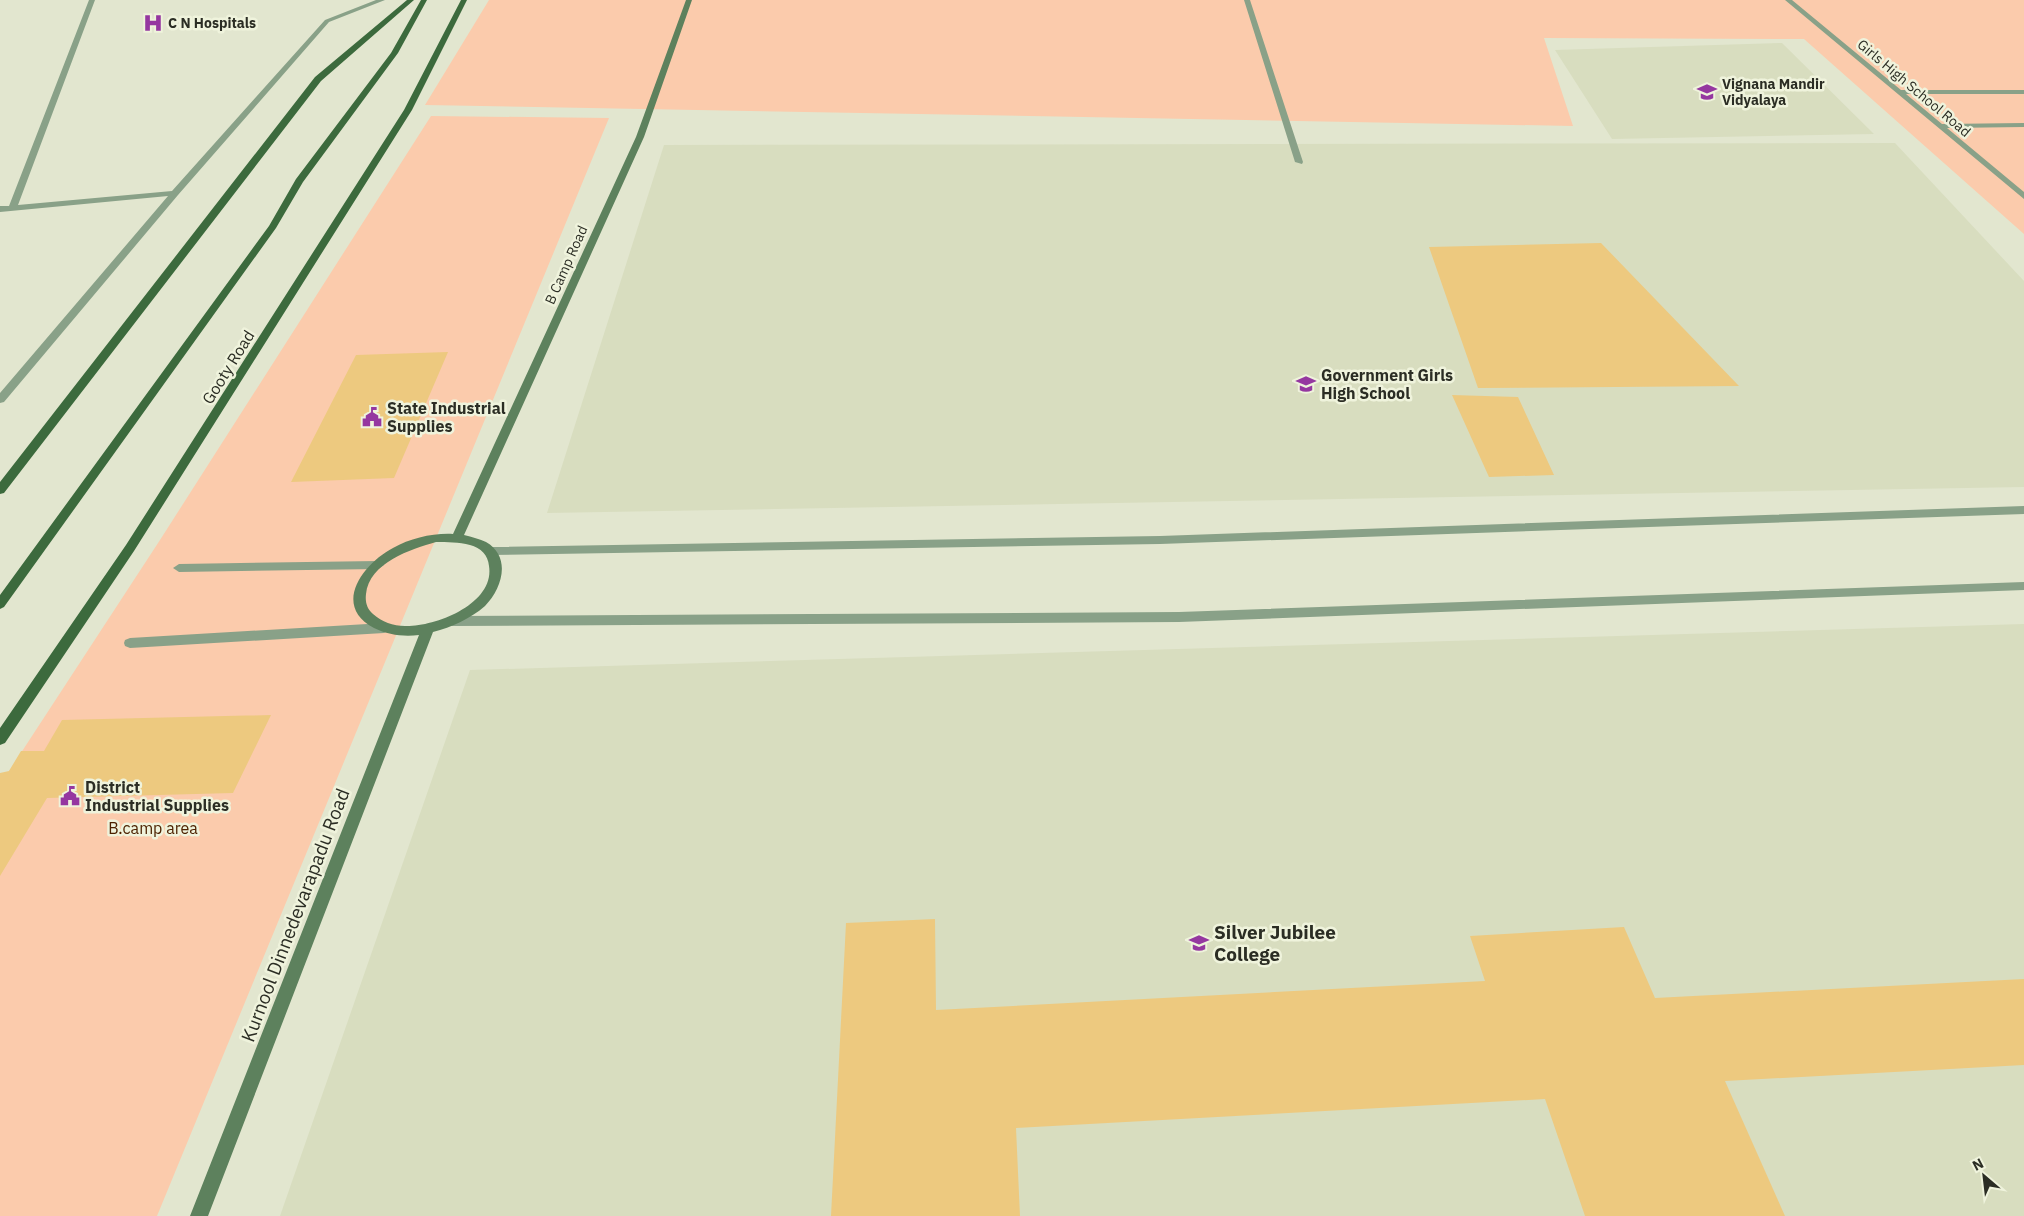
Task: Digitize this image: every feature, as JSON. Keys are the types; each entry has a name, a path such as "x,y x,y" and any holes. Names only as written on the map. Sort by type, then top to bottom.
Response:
{"main road":[{"path":"0,490 318,78 411,0"},
{"path":"0,604 273,226 299,181 394,53 424,0"},
{"name":"Gooty Road","path":"0,739 130,548 408,110 464,0"},
{"name":"B Camp Road","path":"457,538 640,136 689,0"},
{"path":"436,538 457,538 476,542 489,551 496,564 496,578 488,594 472,609 452,621 428,629 404,631 384,628 370,620 361,608 359,594 365,579 378,565 394,552 415,543 436,538"},
{"name":"Kurnool Dinnedevarapadu Road","path":"200,1216 428,629"}],"street":[{"path":"12,208 92,0"},
{"path":"0,400 175,193 327,21 382,0"},
{"path":"1247,0 1299,162"},
{"name":"Girls High School Road","path":"1788,0 2024,196"},
{"path":"1899,92 2024,92"},
{"path":"1939,126 2024,125"},
{"path":"0,209 175,193"},
{"path":"489,551 1170,540 2024,510"},
{"path":"179,568 378,565"},
{"path":"452,621 1179,617 2024,586"},
{"path":"130,643 384,628"}],"shaded area":[{"name":"Vignana Mandir Vidyalaya","path":"1782,43 1874,134 1612,139 1555,50"},
{"name":"Government Girls High School","path":"1895,143 2024,281 2024,487 547,513 664,145"},
{"name":"Silver Jubilee College","path":"2024,624 2024,1216 280,1216 470,670"}],"green space":[{"path":"489,0 2024,0 2024,234 1804,39 1544,38 1573,126 425,105"},
{"name":"B.camp area","path":"431,116 609,118 157,1216 0,1216 0,785 160,540"}],"building":[{"path":"1601,243 1739,386 1478,388 1429,247"},
{"name":"State Industrial Supplies","path":"448,352 394,478 291,482 356,355"},
{"path":"1452,395 1518,397 1554,475 1489,477"},
{"name":"District Industrial Supplies","path":"271,715 233,793 47,798 0,876 0,773 9,771 21,751 44,751 62,720"},
{"path":"935,919 936,1010 1485,981 1470,936 1624,927 1655,998 2024,979 2024,1065 1725,1081 1785,1216 1585,1216 1545,1099 1016,1128 1020,1216 831,1216 846,923"}],"place":[{"name":"C N Hospitals","path":"153,23"},
{"name":"Vignana Mandir Vidyalaya","path":"1707,92"},
{"name":"Government Girls High School","path":"1306,384"},
{"name":"State Industrial Supplies","path":"372,417"},
{"name":"District Industrial Supplies","path":"70,796"},
{"name":"Silver Jubilee College","path":"1199,943"}]}
